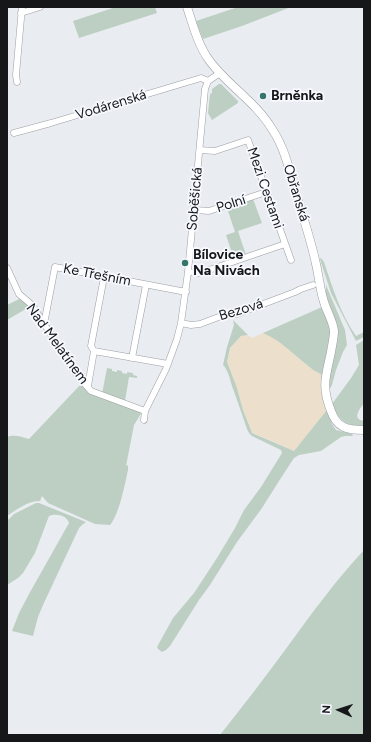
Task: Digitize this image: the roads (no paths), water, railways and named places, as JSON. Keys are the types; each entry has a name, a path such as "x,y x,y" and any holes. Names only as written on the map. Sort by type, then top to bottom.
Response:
{"main road":[{"name":"Obřanská","path":"187,7 204,52 210,61 272,127 279,141 286,159 312,249 323,300 334,328 325,382 329,407 335,420 341,426 351,429 364,430"}],"street":[{"path":"17,82 16,74 21,10 40,7"},
{"path":"208,81 220,73"},
{"name":"Vodárenská","path":"14,133 201,78 208,81"},
{"name":"Soběšická","path":"144,420 145,411 168,364 181,323 186,292 204,96 208,81"},
{"name":"Mezi Cestami","path":"200,150 215,151 248,140 291,260"},
{"name":"Polní","path":"194,210 209,211 266,192"},
{"path":"188,272 200,273 285,244"},
{"name":"Ke Třešním","path":"44,315 55,267 186,292"},
{"name":"Nad Melatínem","path":"7,268 19,294 32,305 77,375 91,391 145,411"},
{"path":"88,386 94,351 91,346 104,277"},
{"path":"298,282 300,288"},
{"name":"Bezová","path":"181,323 192,325 200,324 224,315 237,314 313,284"},
{"path":"132,358 146,285"},
{"path":"94,351 168,364"}],"place":[{"name":"Brněnka","path":"263,96"},
{"name":"Bílovice Na Nivách","path":"185,263"}]}
